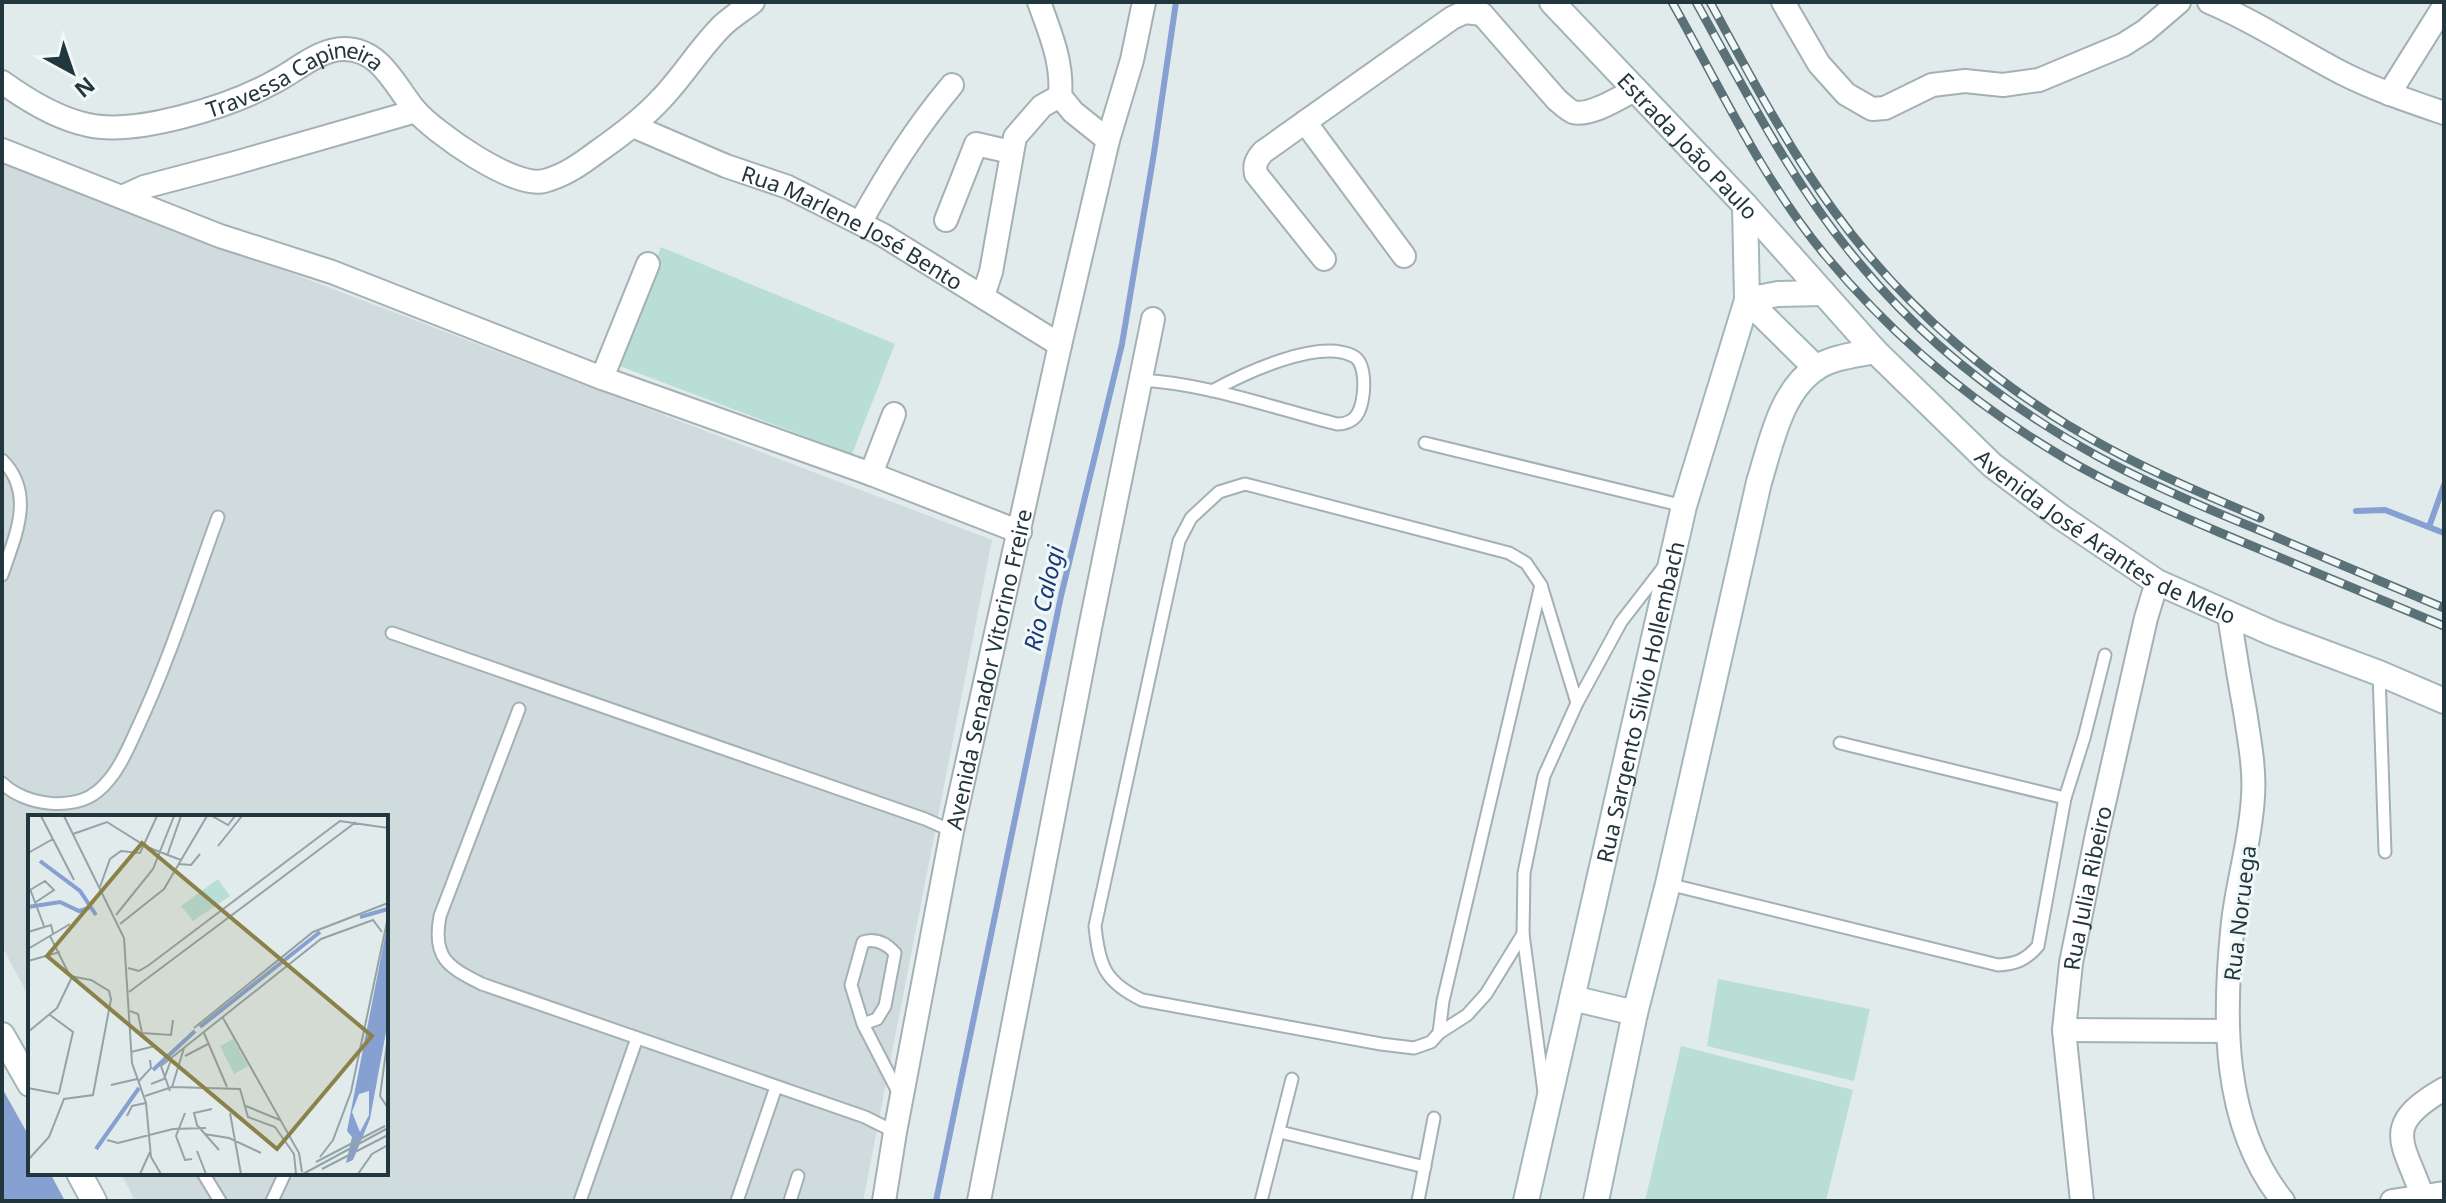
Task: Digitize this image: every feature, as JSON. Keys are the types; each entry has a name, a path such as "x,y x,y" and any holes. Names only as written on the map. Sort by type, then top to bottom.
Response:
{"main road":[{"name":"Estrada João Paulo","path":"1552,2 1745,205 1823,293"},
{"name":"Rua Sargento Silvio Hollembach","path":"1526,1201 1684,506 1747,300 1745,205"},
{"path":"1747,300 1778,294 1823,293"},
{"name":"Avenida José Arantes de Melo","path":"1823,293 1875,351 1992,465 2061,517 2157,582 2229,615 2444,701"},
{"path":"1747,300 1816,368"},
{"path":"1596,1201 1635,1013 1668,884 1759,482 1778,421 1795,387 1816,368 1831,361 1875,351"},
{"path":"1572,998 1635,1013"},
{"path":"2,1035 28,1080"},
{"path":"80,1175 94,1201"}],"street":[{"name":"Travessa Capineira","path":"2,82 63,116 88,125 124,128 174,118 233,100 271,84 325,52 346,49 366,54 381,65 416,111 456,144 499,170 541,182 562,175 586,161 633,126 662,99 725,24 753,2"},
{"path":"1039,2 1054,44 1061,76 1060,96 1073,112 1108,140"},
{"name":"Avenida Senador Vitorino Freire","path":"884,1201 952,831 1060,345 1144,2"},
{"path":"1783,2 1819,64 1846,94 1872,109 1885,108 1932,85 1965,81 2003,85 2039,80 2123,45 2179,2"},
{"path":"2209,2 2340,73 2444,113"},
{"path":"2389,94 2444,6"},
{"path":"1324,259 1256,174 1255,166 1263,152 1452,18 1465,12 1482,14 1557,100 1572,112 1596,109 1636,89"},
{"path":"860,223 896,158 952,85"},
{"path":"983,296 991,272 1015,137 1042,106 1060,96"},
{"path":"122,197 144,187 416,111"},
{"path":"1305,122 1404,256"},
{"name":"Rua Marlene José Bento","path":"633,126 726,166 788,187 860,223 1060,345"},
{"path":"946,220 976,144 1011,152"},
{"path":"2,150 220,236 332,272 602,378 871,474 1020,532"},
{"path":"602,378 648,264"},
{"path":"979,1201 1153,319"},
{"path":"871,474 894,414"},
{"name":"Rua Julia Ribeiro","path":"2082,1201 2064,1030 2071,963 2097,834 2157,582"},
{"name":"Rua Noruega","path":"2229,615 2250,746 2253,794 2246,855 2233,920 2227,1031 2235,1097 2247,1140 2270,1184 2283,1201"},
{"path":"2064,1030 2227,1031"},
{"path":"2392,1201 2431,1197 2403,1144 2401,1132 2404,1121 2415,1108 2444,1089"}],"lane":[{"path":"1142,380 1212,391 1343,424 1353,420 1359,412 1365,371 1353,355 1331,350 1268,364 1212,391"},
{"path":"1425,443 1684,506"},
{"path":"2,460 19,483 20,502 17,530 2,575"},
{"path":"1523,934 1486,994 1467,1015 1423,1046 1381,1044 1142,1000 1121,990 1108,976 1098,953 1095,926 1179,541 1191,518 1219,492 1245,484 1509,553 1526,563 1541,585 1577,703"},
{"path":"2,783 9,791 30,800 47,804 74,802 97,792 120,766 163,669 218,517"},
{"path":"1546,1112 1523,934 1524,873 1544,776 1577,703 1621,622 1672,556"},
{"path":"1439,1033 1443,1001 1541,585"},
{"path":"392,633 952,831"},
{"path":"1668,884 1998,965 2027,959 2038,946 2065,798 2105,655"},
{"path":"2379,673 2385,852"},
{"path":"519,709 440,916 436,933 441,952 452,969 482,984 865,1117 895,1132"},
{"path":"1840,743 2065,798"},
{"path":"863,1024 877,1019 885,1006 895,953 889,946 871,939 863,942 851,985 863,1024 901,1098"},
{"path":"580,1201 637,1038"},
{"path":"1261,1201 1292,1079"},
{"path":"737,1201 776,1087"},
{"path":"1418,1201 1434,1118"},
{"path":"1280,1132 1425,1167"},
{"path":"204,1175 220,1201"},
{"path":"272,1201 284,1175"},
{"path":"790,1201 798,1176"}],"shaded area":[{"path":"2,163 992,540 863,1201 135,1201 122,1175 388,1175 388,815 28,815 28,995 2,946"}],"green space":[{"path":"661,247 895,344 852,454 617,365"},
{"path":"1718,979 1870,1009 1854,1081 1707,1046"},
{"path":"1681,1046 1853,1090 1826,1201 1645,1201"}],"water":[{"path":"2,1088 28,1134 28,1175 51,1175 65,1201 2,1201"}],"waterway":[{"name":"Rio Calogi","path":"936,1201 1061,596 1122,344 1176,2"},
{"path":"2429,527 2444,485"},
{"path":"2356,511 2385,510 2444,533"}],"railway":[{"path":"1672,2 1743,132 1802,226 1851,285 1935,366 2030,436 2121,488 2444,626"},
{"path":"1696,2 1772,137 1836,234 1912,321 1970,372 2066,438 2158,487 2444,608"},
{"path":"1710,2 1816,186 1861,247 1891,281 1956,344 2029,400 2106,447 2260,518"}]}
